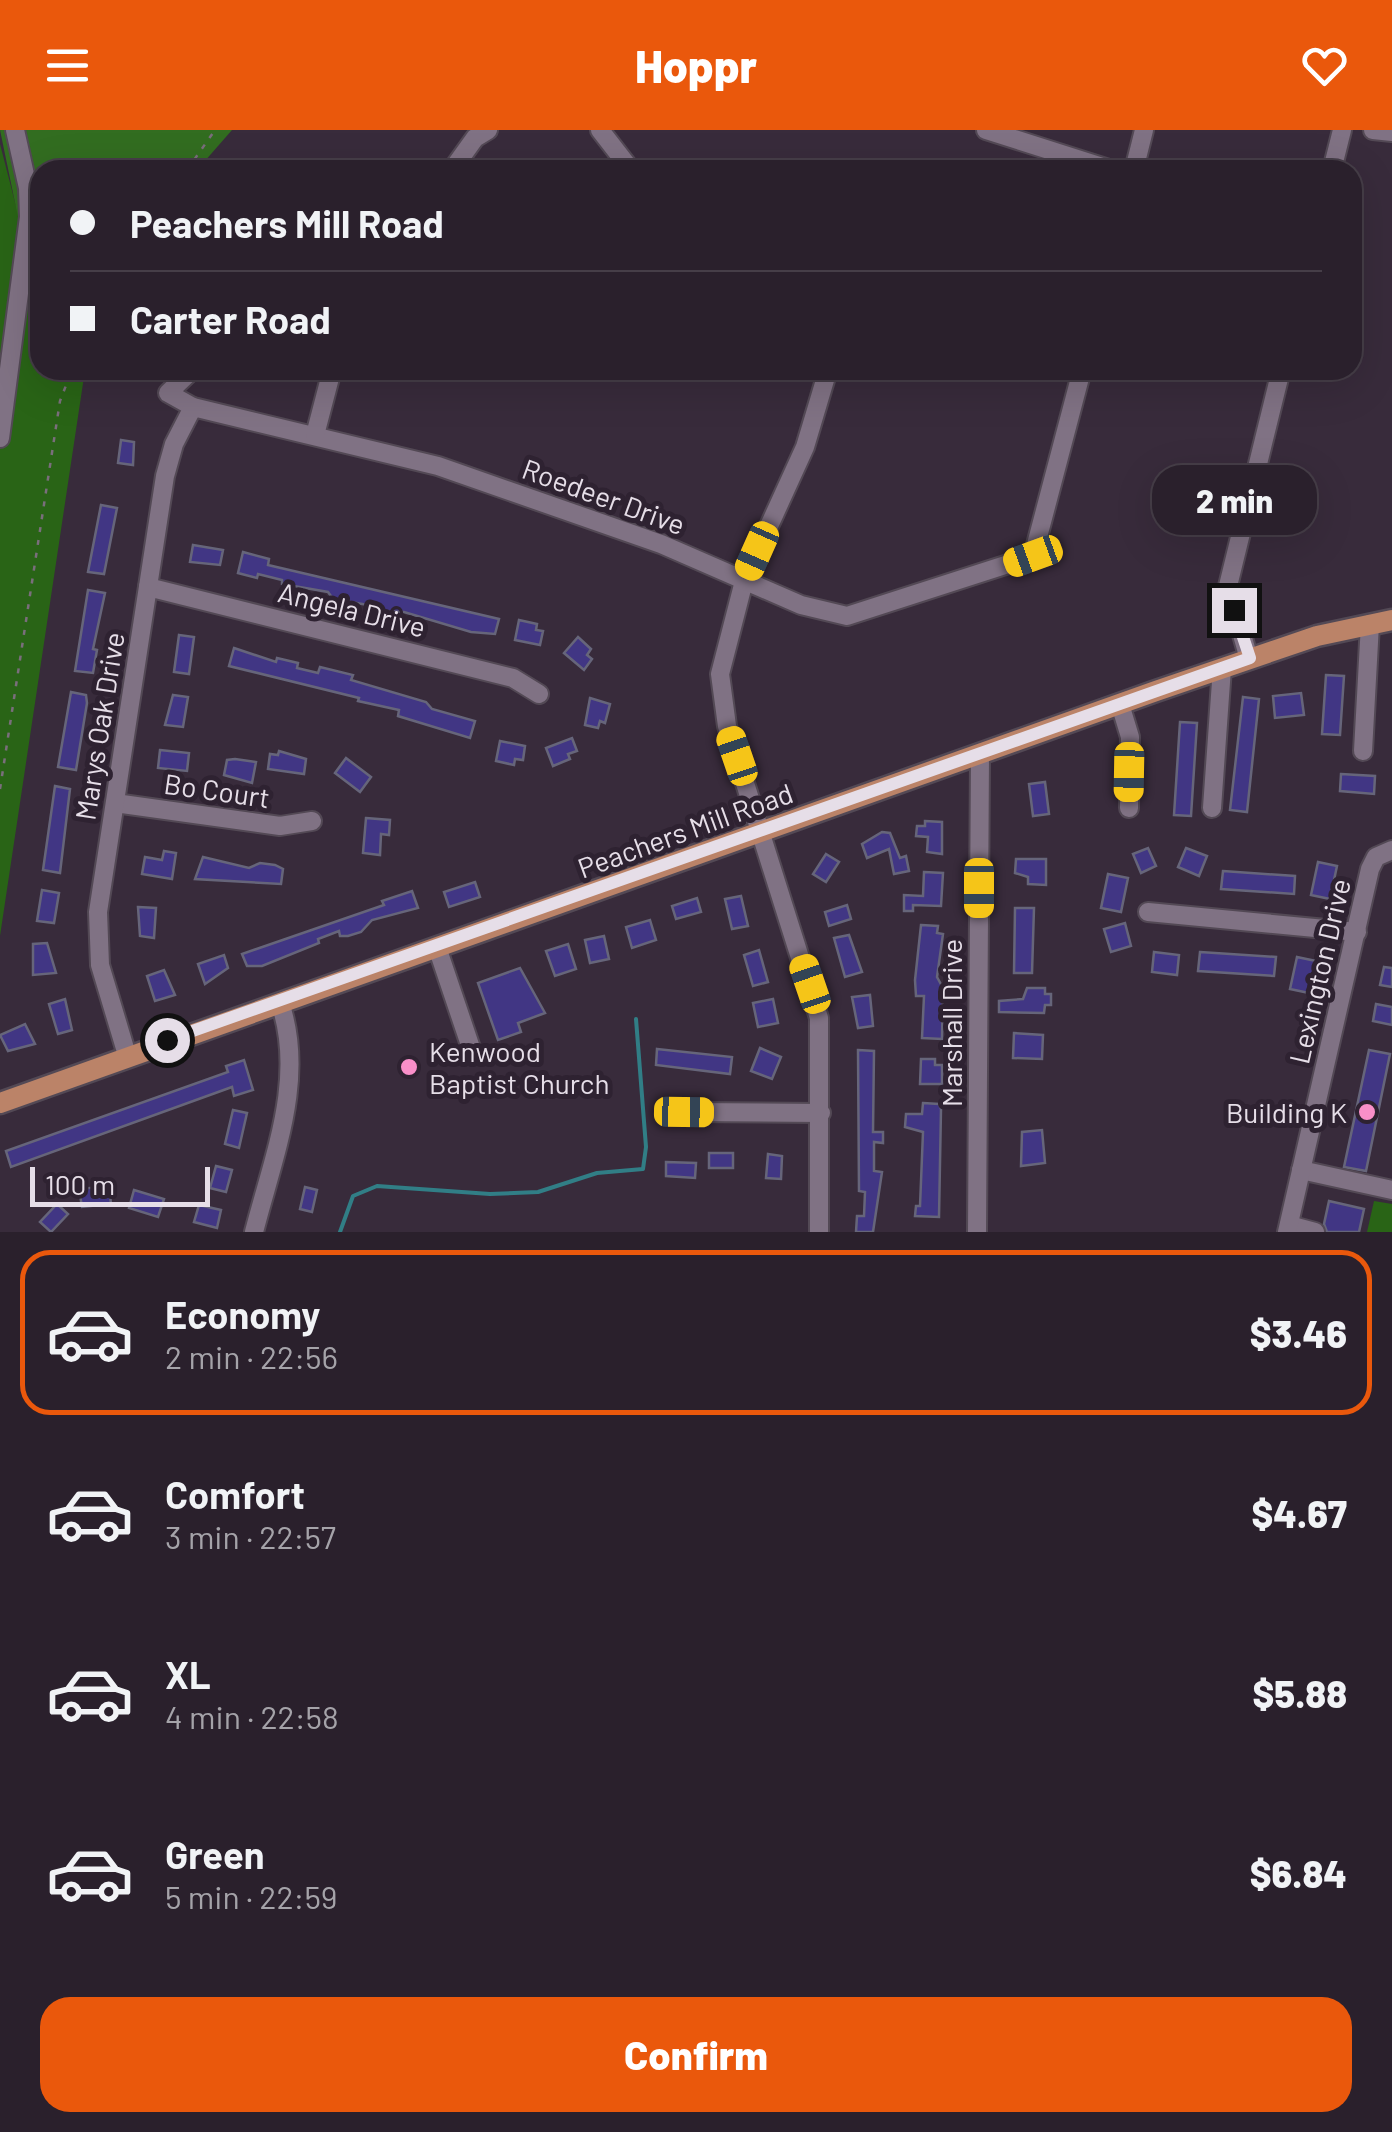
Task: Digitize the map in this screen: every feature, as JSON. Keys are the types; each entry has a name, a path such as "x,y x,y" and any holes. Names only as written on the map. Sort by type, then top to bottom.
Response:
{"main road":[{"name":"Peachers Mill Road","path":"0,1104 127,1055 1250,658 1392,620"}],"street":[{"path":"0,438 29,217 28,188 15,130"},
{"path":"459,160 474,138 488,130"},
{"path":"600,130 623,160"},
{"path":"986,130 1080,160"},
{"path":"1136,160 1144,130"},
{"path":"1334,160 1342,130"},
{"path":"1373,130 1392,132"},
{"path":"168,393 182,380"},
{"path":"315,435 329,380"},
{"path":"819,1232 821,1113 817,1008 727,726 720,674 744,581 805,447 825,380"},
{"name":"Roedeer Drive","path":"168,393 193,407 438,466 661,544 801,605 847,616 1033,556 1079,380"},
{"path":"1250,658 1228,586 1279,380"},
{"name":"Marys Oak Drive","path":"127,1055 97,949 115,803 170,459 193,407"},
{"name":"Angela Drive","path":"148,587 513,678 539,694"},
{"path":"1363,751 1370,624"},
{"path":"1212,808 1222,668"},
{"path":"1120,704 1130,737 1129,808"},
{"name":"Marshall Drive","path":"977,1232 980,754"},
{"name":"Bo Court","path":"115,803 280,826 312,821"},
{"name":"Lexington Drive","path":"1288,1229 1370,869 1376,857 1392,850"},
{"path":"1148,912 1357,932"},
{"path":"438,947 472,1051"},
{"path":"254,1232 291,1080 288,1029 280,1003"},
{"path":"684,1112 821,1113"},
{"path":"1302,1170 1392,1190"},
{"path":"1288,1229 1315,1232"}],"path":[{"path":"194,160 215,130"},
{"path":"0,789 60,401 68,380"},
{"path":"149,380 168,393"}],"green space":[{"path":"0,130 232,130 206,160 30,160 30,219 18,217"},
{"path":"0,144 16,206 30,209 30,380 83,380 0,936"},
{"path":"1374,1201 1392,1204 1392,1232 1367,1232"}],"building":[{"path":"121,440 134,442 133,465 118,463"},
{"path":"101,505 117,508 104,574 88,572"},
{"path":"193,545 223,550 220,565 190,562"},
{"path":"243,552 269,559 268,565 499,619 495,634 471,632 404,612 379,611 380,607 333,599 328,592 282,584 282,580 258,574 257,578 238,573"},
{"path":"88,590 105,593 93,649 97,650 93,673 75,671"},
{"path":"519,620 537,624 536,630 543,631 540,645 515,640"},
{"path":"179,635 194,637 189,674 174,672"},
{"path":"578,637 591,649 587,655 592,659 584,670 564,653"},
{"path":"234,648 276,662 277,658 298,663 297,668 318,673 320,667 353,675 351,680 426,702 432,709 475,721 470,738 398,716 399,710 358,701 359,698 229,666"},
{"path":"1326,675 1344,676 1340,735 1322,734"},
{"path":"71,692 86,695 87,703 76,770 58,767"},
{"path":"1301,693 1304,715 1275,718 1273,696"},
{"path":"173,695 188,697 183,727 165,725"},
{"path":"1243,697 1259,699 1247,812 1230,810"},
{"path":"590,698 610,704 605,723 600,721 598,728 585,725"},
{"path":"1180,722 1197,723 1191,816 1174,815"},
{"path":"572,738 577,751 568,754 570,759 553,766 546,748"},
{"path":"500,741 525,746 523,760 515,759 514,765 496,761"},
{"path":"160,750 189,753 187,771 158,768"},
{"path":"279,751 306,759 304,774 268,769 270,754 278,755"},
{"path":"346,758 371,777 360,792 335,773"},
{"path":"227,760 256,762 252,783 224,775"},
{"path":"1341,774 1375,776 1374,794 1340,791"},
{"path":"1045,782 1049,814 1033,816 1029,784"},
{"path":"55,786 70,789 60,873 43,870"},
{"path":"366,818 390,820 389,835 381,834 380,855 363,853"},
{"path":"925,821 942,822 942,854 927,852 928,837 916,836 917,826 925,826"},
{"path":"882,832 890,833 900,858 906,856 909,871 894,874 889,849 867,858 862,844"},
{"path":"1148,848 1156,866 1141,873 1133,854"},
{"path":"1186,848 1207,856 1199,876 1178,867"},
{"path":"164,851 176,853 172,879 142,874 145,857 162,860"},
{"path":"826,854 839,862 826,882 813,874"},
{"path":"203,857 249,868 260,863 275,865 283,869 281,884 195,879"},
{"path":"1016,859 1046,859 1046,885 1028,884 1028,877 1015,873"},
{"path":"1318,862 1337,866 1330,899 1311,895"},
{"path":"1223,871 1295,876 1294,894 1221,889"},
{"path":"924,872 943,873 941,906 913,905 913,911 904,911 904,895 923,896"},
{"path":"1108,874 1128,878 1121,912 1101,908"},
{"path":"475,882 480,897 449,907 444,892"},
{"path":"42,890 59,893 54,923 37,921"},
{"path":"412,891 418,908 372,920 361,932 340,936 339,931 262,966 247,966 242,954 384,905 382,901"},
{"path":"741,896 748,926 732,929 725,899"},
{"path":"697,898 701,912 676,919 672,906"},
{"path":"847,905 851,919 829,926 825,912"},
{"path":"138,907 156,908 154,938 140,936"},
{"path":"1015,908 1034,908 1032,973 1014,973"},
{"path":"650,920 656,940 632,948 626,927"},
{"path":"1125,923 1131,946 1111,952 1104,929"},
{"path":"921,925 938,926 937,933 943,934 937,977 943,988 942,1039 922,1038 924,996 916,996 915,980"},
{"path":"849,935 862,972 845,977 834,938"},
{"path":"604,936 609,959 590,963 585,940"},
{"path":"47,943 56,973 33,975 33,944"},
{"path":"568,944 576,969 555,976 546,951"},
{"path":"759,950 768,982 753,986 744,955"},
{"path":"1154,952 1179,955 1177,975 1152,972"},
{"path":"1200,952 1276,957 1274,976 1198,971"},
{"path":"224,955 228,968 205,984 198,964"},
{"path":"1297,957 1316,961 1309,993 1290,989"},
{"path":"1384,967 1392,968 1392,987 1380,985"},
{"path":"520,968 545,1013 518,1023 521,1032 498,1040 478,983"},
{"path":"164,970 175,995 155,1001 147,976"},
{"path":"1027,988 1045,988 1045,994 1051,994 1051,1005 1045,1005 1044,1013 999,1012 999,1001 1023,999"},
{"path":"870,995 873,1026 858,1028 852,997"},
{"path":"65,999 72,1030 58,1034 49,1004"},
{"path":"773,999 778,1023 758,1027 753,1003"},
{"path":"1376,1004 1392,1007 1392,1025 1373,1021"},
{"path":"25,1024 35,1044 8,1051 0,1035"},
{"path":"1014,1033 1043,1035 1042,1059 1013,1058"},
{"path":"760,1048 781,1057 772,1079 751,1071"},
{"path":"657,1049 732,1057 730,1074 656,1065"},
{"path":"858,1050 874,1051 873,1132 883,1132 883,1143 874,1142 874,1171 882,1172 873,1232 856,1232 857,1216 864,1216 865,1192 859,1191"},
{"name":"Building K","path":"1369,1050 1390,1054 1366,1171 1344,1167"},
{"path":"921,1059 935,1059 935,1065 942,1065 942,1084 920,1084"},
{"path":"244,1060 253,1090 234,1096 232,1087 11,1167 6,1151 228,1072 226,1066"},
{"path":"923,1103 939,1104 941,1109 939,1217 915,1216 916,1206 920,1206 923,1132 905,1127 906,1114 922,1114"},
{"path":"233,1110 247,1113 239,1148 225,1144"},
{"path":"1042,1130 1045,1163 1021,1166 1022,1132"},
{"path":"709,1153 733,1153 733,1168 709,1168"},
{"path":"768,1154 782,1156 781,1179 766,1178"},
{"path":"666,1162 696,1163 695,1178 666,1176"},
{"path":"216,1166 232,1170 226,1192 210,1188"},
{"path":"109,1186 111,1204 82,1207 79,1189"},
{"path":"305,1187 317,1190 312,1212 300,1209"},
{"path":"134,1190 164,1199 158,1217 129,1208"},
{"path":"1329,1201 1364,1209 1359,1232 1327,1232 1324,1224"},
{"path":"57,1204 68,1214 51,1232 40,1222"},
{"path":"199,1205 221,1210 217,1228 194,1222"}],"waterway":[{"path":"340,1232 353,1196 377,1186 490,1194 538,1192 597,1173 643,1169 646,1147 636,1019"}],"place":[{"name":"Kenwood Baptist Church","path":"409,1067"},
{"name":"Building K","path":"1367,1112"}],"route":[{"path":"167,1040 1250,658 1234,610"}]}
